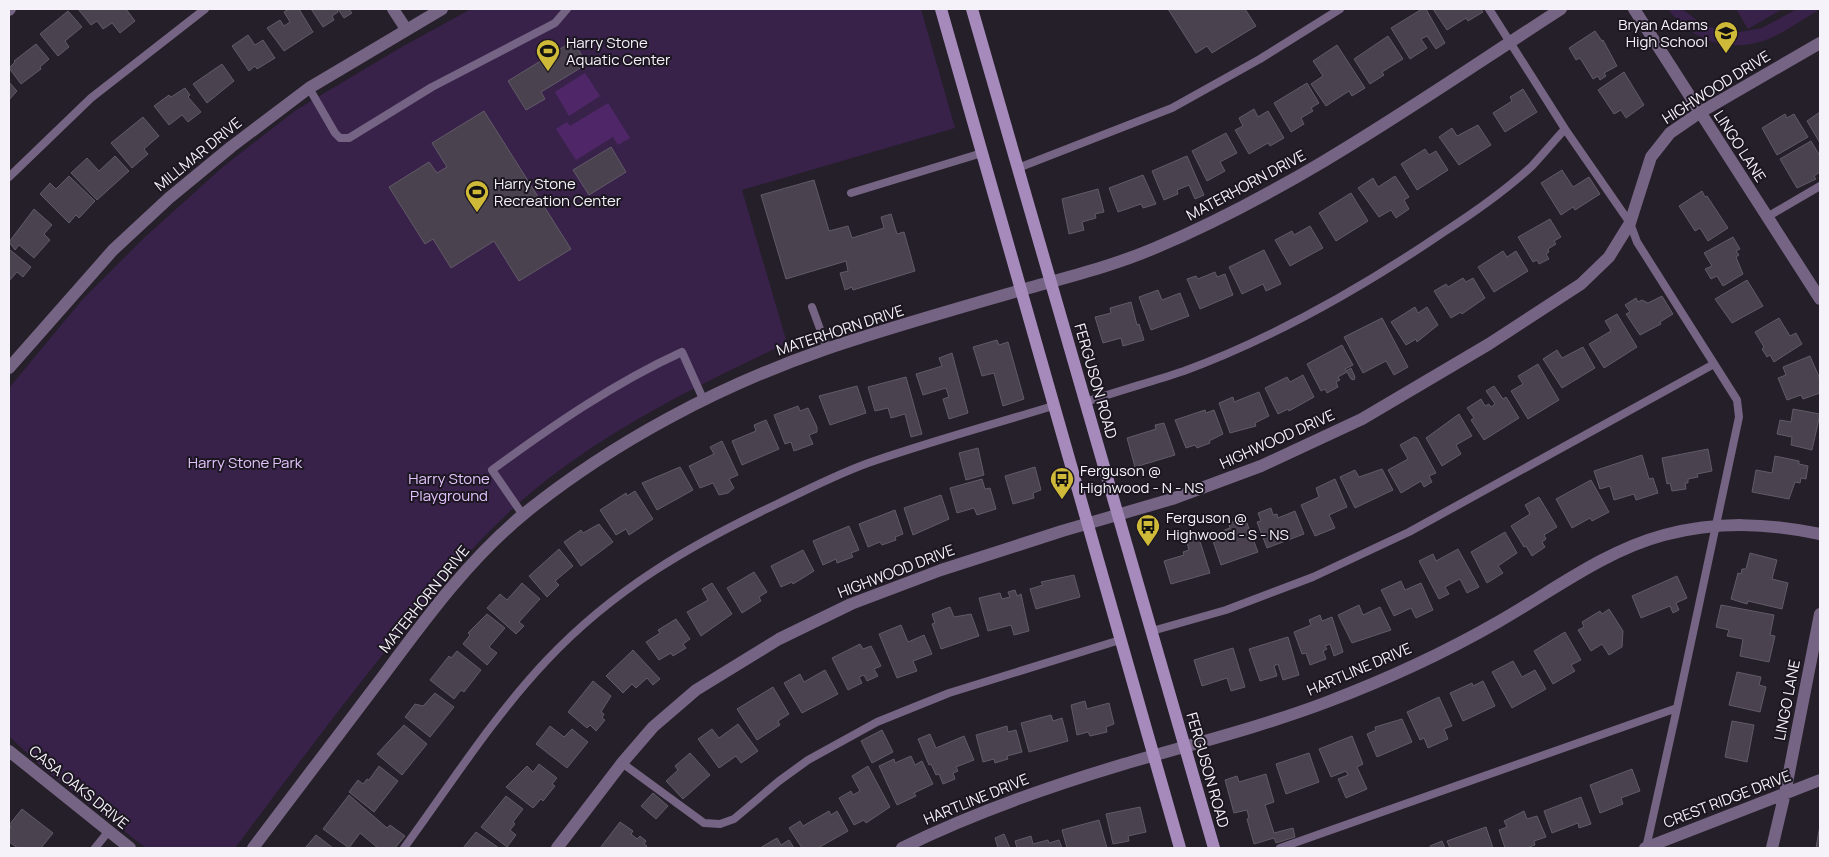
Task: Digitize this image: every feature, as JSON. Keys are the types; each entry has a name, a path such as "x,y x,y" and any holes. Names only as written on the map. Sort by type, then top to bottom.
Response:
{"main road":[{"path":"941,9 1180,848"},
{"name":"FERGUSON ROAD","path":"972,9 1214,848"}],"street":[{"path":"393,9 406,29"},
{"name":"MILLMAR DRIVE","path":"9,368 113,250 169,198 224,152 309,88 442,9"},
{"name":"MATERHORN DRIVE","path":"253,848 438,603 482,554 523,515 578,474 646,432 704,401 779,366 827,348 1051,282 1150,250 1233,214 1316,167 1561,9"},
{"name":"LINGO LANE","path":"1634,9 1820,299"},
{"name":"HIGHWOOD DRIVE","path":"557,848 622,763 654,727 696,690 779,639 851,604 941,570 1087,523 1172,499 1261,466 1362,419 1489,344 1581,284 1609,257 1630,223 1651,156 1670,133 1700,113 1820,43"},
{"name":"HARTLINE DRIVE","path":"902,848 954,823 1018,798 1327,702 1392,674 1495,624 1620,551 1663,536 1716,524 1778,526 1820,534"},
{"name":"LINGO LANE","path":"1772,848 1785,793 1820,614"},
{"name":"CASA OAKS DRIVE","path":"10,753 130,848"},
{"name":"CREST RIDGE DRIVE","path":"1646,848 1820,780"}],"lane":[{"path":"9,177 91,98 205,9"},
{"path":"309,88 340,138 349,138 432,86 555,23 567,9"},
{"path":"1018,168 1172,108 1260,59 1340,9"},
{"path":"1489,9 1565,129 1630,223 1637,242 1737,400 1739,417 1646,848"},
{"path":"1086,402 1184,370 1256,341 1378,276 1493,199 1531,166 1565,129"},
{"path":"851,193 982,153"},
{"path":"1767,217 1820,186"},
{"path":"812,307 827,348"},
{"path":"523,515 492,470 566,416 658,363 682,352 704,401"},
{"path":"1152,631 1226,610 1313,577 1409,532 1714,364"},
{"path":"404,848 500,716 546,661 599,611 659,566 728,527 872,462 1053,406"},
{"path":"622,763 704,823 720,824 734,819 779,781 808,760 877,722 950,693 1120,640"},
{"path":"1280,848 1677,708"},
{"path":"95,848 108,832"}],"green space":[{"name":"Harry Stone Park","path":"471,9 921,9 955,128 742,190 787,343 640,418 557,472 513,508 455,568 400,633 235,848 146,848 44,769 9,736 9,388 82,300 145,237 224,166 296,110 400,48"},
{"path":"1668,9 1682,9 1705,26 1734,33 1762,28 1797,9 1820,9 1783,32 1767,39 1746,45 1733,45 1720,44 1697,35 1686,28"},
{"path":"1736,9 1782,9 1748,29"}],"shaded area":[{"path":"585,73 600,96 569,116 555,92"},
{"path":"608,103 630,138 618,145 613,137 576,160 556,129 567,122 570,126"}],"building":[{"path":"78,9 126,9 135,21 120,33 112,23 103,29 97,21 91,25"},
{"path":"289,9 299,9 313,32 284,51 267,28 280,20 284,26 290,22 284,12"},
{"path":"311,9 337,9 338,12 332,16 334,20 323,27"},
{"path":"338,9 349,9 352,13 344,18"},
{"path":"1168,9 1245,9 1256,26 1212,53 1207,46 1196,53"},
{"path":"1422,9 1426,9 1445,43 1436,49 1427,36 1421,39 1427,48 1410,59 1391,28"},
{"path":"1433,9 1481,9 1483,12 1468,21 1466,18 1447,30"},
{"path":"68,11 82,27 65,41 69,47 58,56 40,34"},
{"path":"1595,31 1603,40 1617,66 1604,73 1606,76 1600,80 1598,76 1593,79 1580,58 1576,60 1569,48"},
{"path":"248,35 255,45 263,40 275,58 257,69 255,66 249,71 232,46"},
{"path":"1388,36 1403,59 1382,72 1384,75 1370,84 1354,59"},
{"name":"Harry Stone Aquatic Center","path":"573,41 587,64 541,92 545,99 526,110 508,81"},
{"path":"36,44 49,59 40,67 41,69 21,84 9,68 14,61"},
{"path":"1337,45 1365,88 1352,96 1349,91 1326,106 1311,84 1323,76 1313,61"},
{"path":"222,64 234,81 207,103 193,84"},
{"path":"1624,72 1644,105 1626,118 1621,110 1614,114 1598,90"},
{"path":"9,82 17,91 9,100"},
{"path":"1307,83 1319,103 1311,108 1313,111 1301,118 1304,124 1291,132 1274,103"},
{"path":"185,88 190,95 188,97 201,112 188,122 182,115 169,125 154,106 169,95 171,97"},
{"path":"1523,89 1537,112 1505,132 1493,113 1512,101 1510,97"},
{"path":"1254,109 1258,117 1268,111 1284,138 1270,146 1268,143 1249,154 1235,130 1243,126 1239,118"},
{"name":"Harry Stone Recreation Center","path":"484,111 571,249 519,281 494,241 451,268 433,239 425,244 389,187 429,162 437,173 447,167 432,143"},
{"path":"1820,112 1820,143 1807,121"},
{"path":"1785,114 1787,118 1794,114 1808,137 1777,155 1762,128"},
{"path":"143,117 159,136 144,149 148,154 132,168 111,143"},
{"path":"1478,125 1491,145 1459,165 1439,137 1452,128 1457,136"},
{"path":"1226,133 1237,153 1220,162 1225,171 1207,181 1192,151"},
{"path":"1811,141 1820,156 1820,172 1814,176 1816,179 1797,188 1780,159"},
{"path":"611,147 626,172 589,195 573,170"},
{"path":"1425,149 1429,155 1436,151 1448,170 1417,190 1401,164"},
{"path":"115,156 129,171 97,200 71,173 87,158 99,171"},
{"path":"1187,156 1204,195 1195,199 1189,185 1177,190 1178,194 1164,200 1152,171"},
{"path":"1562,170 1573,187 1589,177 1600,194 1575,210 1573,207 1561,215 1541,183"},
{"path":"1143,175 1156,204 1143,208 1141,204 1118,212 1109,188"},
{"path":"69,176 95,201 79,218 76,215 69,223 40,194 50,183 56,189"},
{"path":"1395,176 1409,197 1404,200 1409,209 1396,218 1391,210 1379,217 1358,188 1373,178 1378,187"},
{"path":"814,180 829,231 848,226 852,238 884,228 881,217 891,214 897,234 904,232 915,271 853,290 852,287 845,290 840,273 848,271 846,261 786,279 761,195"},
{"path":"1098,189 1104,212 1095,214 1096,218 1082,222 1084,230 1069,234 1062,199"},
{"path":"1702,191 1728,228 1708,241 1700,228 1695,231 1679,206"},
{"path":"1351,193 1368,221 1336,241 1319,213"},
{"path":"34,209 52,225 44,234 50,240 34,258 19,245 15,250 9,242"},
{"path":"1550,219 1561,237 1554,241 1556,244 1548,249 1549,252 1546,254 1549,259 1539,264 1537,260 1533,262 1518,237"},
{"path":"1310,226 1323,248 1290,266 1275,240 1292,231 1294,235"},
{"path":"1733,237 1740,249 1736,251 1739,255 1736,257 1743,274 1723,286 1717,276 1711,279 1705,269 1712,266 1704,253"},
{"path":"9,249 31,267 23,277 17,272 9,281"},
{"path":"1264,250 1281,284 1266,291 1263,284 1242,294 1229,267"},
{"path":"1503,251 1507,257 1516,251 1528,271 1494,292 1478,267"},
{"path":"1215,272 1217,277 1225,274 1233,295 1200,309 1187,279 1196,276 1198,279"},
{"path":"1463,278 1466,282 1473,278 1485,298 1462,314 1461,312 1451,318 1434,291 1446,284 1448,287"},
{"path":"1747,280 1763,306 1732,323 1715,299"},
{"path":"1158,290 1162,300 1180,293 1189,316 1151,330 1139,297"},
{"path":"1662,296 1673,314 1660,322 1661,324 1640,335 1626,314 1630,312 1625,305 1636,298 1638,302 1642,300 1648,303"},
{"path":"1131,302 1137,325 1139,324 1144,340 1123,346 1121,338 1103,343 1095,317 1111,313 1110,308"},
{"path":"1415,307 1418,313 1427,307 1438,325 1417,342 1416,339 1406,345 1391,322"},
{"path":"1617,314 1637,347 1604,368 1589,344 1611,331 1605,321"},
{"path":"1382,318 1408,367 1394,375 1386,361 1363,373 1344,337"},
{"path":"1779,318 1790,336 1796,333 1802,344 1774,362 1770,355 1767,357 1762,349 1764,347 1755,332"},
{"path":"997,340 999,345 1008,342 1024,399 1003,406 994,373 982,376 973,347"},
{"path":"1342,345 1353,365 1345,369 1346,371 1351,368 1355,377 1354,380 1351,379 1347,372 1338,377 1340,380 1336,382 1338,387 1327,393 1325,389 1321,391 1307,364"},
{"path":"1583,347 1595,368 1562,388 1543,359 1557,350 1562,358"},
{"path":"952,353 968,413 949,419 943,399 949,397 946,388 923,395 916,374 942,366 939,358"},
{"path":"1810,356 1820,379 1820,393 1803,399 1801,395 1787,400 1778,378 1786,375 1783,367"},
{"path":"1538,364 1559,400 1528,419 1511,391 1523,384 1518,376"},
{"path":"1303,375 1314,397 1289,411 1288,409 1278,414 1265,388 1287,377 1290,382"},
{"path":"906,377 922,434 911,437 905,414 891,418 888,408 875,411 868,387"},
{"path":"857,386 866,413 830,425 819,396"},
{"path":"1494,386 1503,399 1506,397 1519,418 1484,440 1471,420 1474,418 1467,408 1481,399 1485,406 1489,404 1491,407 1495,404 1486,391"},
{"path":"1259,392 1269,416 1255,423 1256,426 1230,433 1219,403 1233,397 1234,402"},
{"path":"798,406 800,411 808,408 817,427 817,432 809,435 813,444 794,451 791,442 785,444 774,415"},
{"path":"1793,409 1820,414 1812,450 1791,445 1792,437 1777,434 1780,420 1791,422"},
{"path":"1205,410 1206,413 1214,410 1223,434 1209,441 1210,443 1197,448 1195,445 1186,448 1175,420"},
{"path":"1459,414 1472,436 1456,445 1461,454 1442,466 1426,438"},
{"path":"766,420 779,449 742,465 732,441 756,431 754,425"},
{"path":"1164,423 1175,455 1135,467 1127,438 1156,429 1155,425"},
{"path":"1414,437 1417,438 1436,473 1429,476 1432,482 1424,487 1421,481 1401,493 1388,470 1408,459 1400,445"},
{"path":"722,441 738,475 729,479 734,488 728,493 719,495 713,483 700,488 689,466 714,454 710,447"},
{"path":"978,448 984,475 966,480 959,453"},
{"path":"1708,449 1712,471 1697,474 1698,477 1688,479 1688,483 1685,483 1686,489 1672,491 1670,483 1667,484 1662,458"},
{"path":"1642,455 1649,479 1653,478 1658,493 1636,500 1634,494 1614,500 1610,486 1600,489 1594,471"},
{"path":"1775,456 1799,461 1799,464 1808,466 1806,479 1801,478 1800,483 1795,482 1789,499 1752,492 1756,470 1772,473"},
{"path":"680,467 693,490 657,510 642,483"},
{"path":"1035,467 1041,490 1033,493 1034,498 1013,504 1005,476"},
{"path":"1382,469 1393,490 1355,508 1340,477 1355,470 1359,477"},
{"path":"982,479 985,489 990,488 996,509 977,515 974,508 957,513 950,488"},
{"path":"1335,479 1347,507 1329,515 1335,528 1315,536 1301,505 1319,497 1316,488"},
{"path":"1591,480 1609,512 1592,521 1590,518 1572,528 1556,499"},
{"path":"635,491 653,519 629,535 626,529 616,535 600,510 626,493 627,496"},
{"path":"941,495 949,519 913,535 904,508"},
{"path":"1539,497 1557,527 1544,535 1546,539 1542,542 1545,547 1532,556 1511,526 1530,514 1525,505"},
{"path":"1271,508 1273,515 1277,514 1278,518 1295,511 1304,534 1267,548 1257,522 1261,521 1258,513"},
{"path":"895,510 903,534 895,537 896,540 882,545 880,542 868,547 859,524"},
{"path":"1245,518 1258,552 1221,565 1211,535 1230,528 1229,523"},
{"path":"599,524 613,542 581,566 564,542 581,530 583,533"},
{"path":"849,526 859,550 851,553 853,557 837,563 836,559 823,565 813,541"},
{"path":"1505,532 1517,553 1498,566 1503,573 1487,583 1471,552"},
{"path":"1198,535 1210,573 1171,584 1164,561 1184,555 1183,552 1189,550 1186,539"},
{"path":"559,549 573,566 555,581 559,585 547,597 529,576"},
{"path":"1458,549 1479,587 1467,593 1460,579 1445,587 1449,594 1439,599 1419,561 1433,554 1436,561"},
{"path":"803,550 814,571 793,584 792,582 781,587 771,566"},
{"path":"1750,553 1777,560 1772,579 1788,583 1782,609 1748,601 1747,604 1731,599 1738,573 1741,574 1742,569 1746,569"},
{"path":"754,572 767,592 759,597 761,601 742,613 727,588"},
{"path":"1074,575 1080,597 1036,609 1030,589 1043,585 1041,582"},
{"path":"1677,576 1687,598 1676,603 1679,610 1673,613 1670,606 1641,618 1632,596"},
{"path":"1401,581 1405,590 1421,583 1433,610 1416,618 1411,608 1394,616 1381,590"},
{"path":"522,583 540,599 519,622 524,626 516,634 487,608 500,594 507,600"},
{"path":"712,583 732,614 701,636 687,612 708,600 702,589"},
{"path":"1015,590 1017,596 1021,594 1029,631 1014,635 1011,625 988,631 979,598 1000,593 1002,599 1010,597 1008,592"},
{"path":"1359,605 1363,615 1380,607 1391,630 1352,643 1338,615"},
{"path":"1721,605 1774,615 1770,635 1775,636 1769,662 1740,656 1743,639 1727,636 1729,630 1716,627"},
{"path":"950,607 954,617 971,614 979,636 941,649 932,624 935,623 932,614"},
{"path":"1609,609 1623,631 1622,647 1609,655 1602,644 1591,651 1578,630 1584,627 1582,622 1600,611 1602,614"},
{"path":"487,614 505,628 489,647 497,653 487,665 463,644 470,635 468,633"},
{"path":"1320,615 1322,621 1332,617 1343,652 1334,656 1330,644 1325,646 1327,649 1323,651 1326,659 1310,665 1306,653 1302,654 1294,632 1311,625 1309,620"},
{"path":"676,619 690,639 683,644 686,648 673,656 671,653 659,660 646,642 660,633 658,630"},
{"path":"901,625 908,642 924,635 932,654 913,661 917,671 897,678 879,634"},
{"path":"1565,632 1581,660 1571,665 1575,671 1553,684 1534,651"},
{"path":"1288,637 1299,675 1283,680 1278,664 1274,666 1277,676 1260,681 1249,649"},
{"path":"860,644 863,649 871,646 881,666 874,669 878,676 867,681 864,675 859,677 862,683 848,690 832,658"},
{"path":"1233,648 1245,687 1231,691 1227,678 1202,686 1194,660"},
{"path":"633,650 660,679 653,685 647,678 636,688 632,684 623,693 606,676"},
{"path":"457,651 481,670 464,692 461,690 454,699 430,680 449,656 451,658"},
{"path":"1513,661 1522,677 1535,670 1546,689 1512,708 1492,672"},
{"path":"825,670 838,694 802,713 784,683 800,674 804,682"},
{"path":"1737,672 1761,677 1759,685 1766,687 1760,712 1729,705"},
{"path":"593,681 611,696 601,712 604,714 602,718 605,720 596,731 590,725 587,728 568,712"},
{"path":"1483,681 1495,706 1463,721 1450,693 1472,683 1473,686"},
{"path":"773,687 789,714 778,721 780,725 757,740 737,709"},
{"path":"435,693 454,707 430,737 405,717 415,704 423,706"},
{"path":"1439,697 1452,726 1444,729 1448,739 1428,748 1424,738 1420,740 1407,712"},
{"path":"1085,701 1087,709 1109,703 1114,724 1106,727 1107,732 1090,736 1088,732 1077,735 1071,705"},
{"path":"1051,715 1053,721 1062,718 1068,741 1029,752 1021,723"},
{"path":"1402,719 1412,742 1377,757 1367,734 1376,730 1375,727"},
{"path":"1732,721 1754,725 1747,762 1725,757"},
{"path":"738,724 758,751 741,763 736,756 719,768 698,739 712,729 719,738"},
{"path":"404,725 427,744 402,775 377,754"},
{"path":"550,726 564,737 572,729 588,742 567,768 536,744"},
{"path":"1007,726 1008,732 1016,730 1022,752 1007,756 1008,759 995,763 994,759 983,762 976,735"},
{"path":"882,730 893,752 872,763 861,741"},
{"path":"930,734 936,748 964,736 974,760 956,767 958,771 953,773 955,779 943,784 939,774 936,775 931,764 929,765 918,739"},
{"path":"1352,736 1363,764 1357,767 1367,789 1346,798 1338,779 1348,775 1346,771 1331,777 1319,749"},
{"path":"690,753 710,775 683,799 666,781 678,770 675,766"},
{"path":"1309,753 1319,782 1286,794 1276,764"},
{"path":"911,756 915,765 922,761 933,784 914,793 916,796 897,805 879,766 894,759 895,763"},
{"path":"539,764 557,778 552,784 555,786 543,801 541,799 533,808 506,787 527,766 533,772"},
{"path":"379,766 398,781 374,812 349,792 358,780 363,784 367,779 369,780"},
{"path":"868,766 890,807 866,823 864,820 854,825 839,798 851,791 853,795 860,791 852,776"},
{"path":"1632,769 1640,791 1621,798 1623,804 1600,813 1590,785"},
{"path":"1266,774 1274,802 1265,805 1274,833 1293,828 1295,837 1276,843 1274,838 1254,844 1247,819 1249,818 1247,810 1234,813 1225,780 1237,776 1239,782"},
{"path":"653,793 668,806 656,819 641,806"},
{"path":"349,795 387,828 390,825 405,836 395,848 378,848 360,833 349,848 323,829"},
{"path":"506,796 523,809 513,822 515,824 510,830 516,835 507,847 481,827"},
{"path":"1581,797 1591,824 1579,828 1578,823 1552,833 1544,811"},
{"path":"1140,807 1146,832 1128,836 1129,841 1113,844 1106,814"},
{"path":"22,809 53,833 41,848 18,848 9,842 9,830 11,827 9,825"},
{"path":"829,811 831,815 837,811 848,831 818,848 802,848 789,828 800,821 803,826"},
{"path":"1524,811 1527,819 1537,816 1546,837 1534,841 1535,845 1526,848 1505,848 1499,830 1507,827 1504,821"},
{"path":"1099,820 1107,848 1067,848 1062,830"},
{"path":"620,822 633,831 631,834 637,839 640,836 646,841 644,844 647,846 645,848 600,848"},
{"path":"1820,825 1820,848 1816,848"},
{"path":"1486,827 1493,848 1450,848 1447,841"},
{"path":"476,832 499,848 463,848"},
{"path":"1004,834 1010,848 998,848 995,838"},
{"path":"316,835 333,848 305,848"},
{"path":"1031,836 1033,844 1048,840 1049,843 1059,840 1062,848 1017,848 1015,841"},
{"path":"777,838 781,845 789,840 794,848 760,848"},
{"path":"1442,841 1445,848 1431,848 1430,846"}],"place":[{"name":"Bryan Adams High School","path":"1726,54"},
{"name":"Harry Stone Aquatic Center","path":"548,72"},
{"name":"Harry Stone Recreation Center","path":"477,213"},
{"name":"Ferguson @ Highwood - N - NS","path":"1062,500"},
{"name":"Ferguson @ Highwood - S - NS","path":"1148,547"}],"park label":[{"name":"Harry Stone Playground","path":"449,486"}]}
